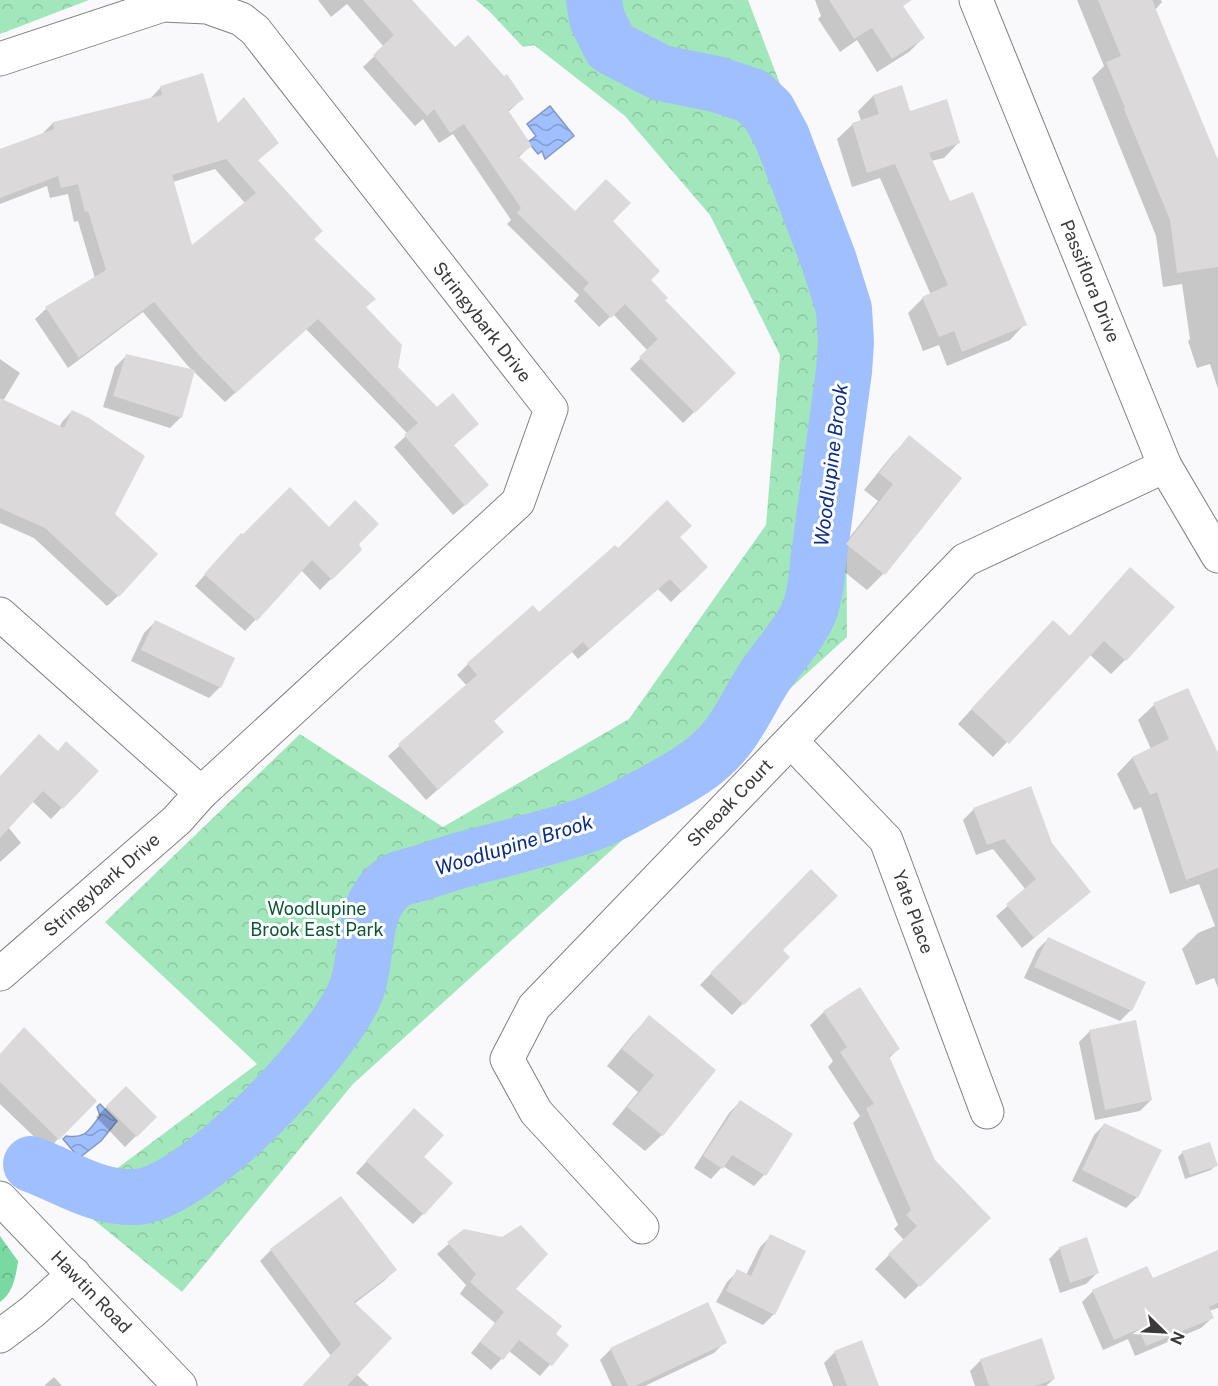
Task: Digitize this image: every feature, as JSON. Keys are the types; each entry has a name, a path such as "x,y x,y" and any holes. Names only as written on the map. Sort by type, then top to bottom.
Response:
{"street":[{"name":"Passiflora Drive","path":"976,0 1165,466 1218,556"},
{"name":"Stringybark Drive","path":"0,59 163,4 207,7 241,18 255,30 551,409 518,502 201,793 177,820 0,974"},
{"name":"Sheoak Court","path":"642,1227 536,1112 507,1059 534,1007 965,560 1165,466"},
{"path":"0,614 201,793"},
{"name":"Yate Place","path":"791,741 886,840 987,1112"},
{"name":"Hawtin Road","path":"0,1198 180,1386"},
{"path":"0,1335 32,1312 74,1274"}],"green space":[{"path":"0,0 89,0 0,34"},
{"name":"Woodlupine Brook East Park","path":"476,0 748,0 804,147 868,360 846,469 847,637 353,1084 182,1292 72,1202 257,1064 105,922 300,734 443,827 629,719 766,525 780,355 710,215 625,116 534,45 523,47"},
{"path":"0,1236 18,1261 11,1289 0,1302"}],"water":[{"path":"550,106 574,136 545,159 542,151 538,154 528,142 536,136 527,124"},
{"path":"100,1104 117,1121 101,1141 79,1158 63,1139 66,1136 82,1135 89,1130 100,1116 97,1107"}],"building":[{"path":"363,0 412,0 455,47 468,35 504,76 507,74 524,99 508,110 532,146 518,156 575,211 606,179 631,203 613,221 660,271 651,280 668,298 665,300 736,373 695,413 639,357 658,339 625,304 611,318 583,289 589,283 517,213 521,208 464,124 450,133 434,109 427,116 373,55 394,35"},
{"path":"829,0 912,0 903,6 925,38 892,59 872,28 854,39"},
{"path":"1098,0 1152,0 1218,160 1218,267 1177,273 1170,220 1106,62 1121,56"},
{"path":"203,73 218,123 244,97 279,143 258,160 323,231 314,239 376,299 366,307 402,345 398,367 437,407 453,393 479,424 454,445 489,485 465,506 404,435 418,423 318,319 236,393 198,354 154,302 79,358 45,307 106,270 88,211 85,212 78,184 61,188 58,176 0,198 0,149 54,129 53,122 162,95 160,86","holes":["226,159 256,193 192,245 172,175"]},
{"path":"902,85 910,111 947,99 960,143 929,153 950,201 973,192 1027,325 962,352 954,331 939,337 922,297 948,285 895,164 867,173 852,123 879,114 873,95"},
{"path":"126,354 195,370 182,418 113,396"},
{"path":"0,398 64,428 72,410 89,418 145,456 115,514 158,554 119,597 45,528 0,508"},
{"path":"909,435 962,478 885,575 846,544 893,484 879,473"},
{"path":"290,487 329,527 355,500 379,524 359,544 362,550 332,580 312,560 257,621 204,574 241,533 243,534"},
{"path":"667,500 692,526 680,537 708,567 682,592 670,579 589,649 583,642 494,721 504,732 438,790 398,744 477,675 467,663 533,605 539,612 615,545 618,548"},
{"path":"1130,567 1175,607 1126,661 1104,641 1009,744 971,709 1053,620 1070,636"},
{"path":"155,620 235,658 221,688 141,650"},
{"path":"1188,688 1218,753 1218,868 1186,880 1157,792 1150,795 1132,757 1169,739 1153,703"},
{"path":"39,734 58,751 66,741 99,771 63,809 43,791 0,838 0,776"},
{"path":"1031,786 1052,843 1091,892 1034,938 1006,904 1036,879 1004,839 987,845 973,808"},
{"path":"811,869 838,896 783,950 790,957 744,1005 710,973"},
{"path":"1048,937 1146,982 1132,1011 1034,967"},
{"path":"860,987 900,1049 889,1056 935,1160 991,1218 920,1287 888,1254 917,1226 906,1215 911,1210 866,1108 874,1104 840,1052 847,1047 823,1011"},
{"path":"649,1015 716,1070 663,1136 627,1107 654,1075 622,1049"},
{"path":"1136,1020 1152,1100 1105,1110 1089,1030"},
{"path":"24,1027 97,1101 59,1140 0,1082 0,1054"},
{"path":"126,1086 157,1117 137,1137 106,1106"},
{"path":"740,1100 793,1134 766,1176 732,1155 723,1169 703,1156"},
{"path":"414,1108 444,1135 424,1157 453,1183 424,1215 366,1161"},
{"path":"1104,1123 1162,1150 1138,1198 1082,1170"},
{"path":"1210,1142 1218,1166 1190,1175 1182,1151"},
{"path":"341,1196 397,1270 354,1302 392,1338 347,1386 302,1386 341,1344 270,1249"},
{"path":"521,1225 548,1254 516,1289 562,1326 556,1334 569,1345 552,1366 519,1340 503,1360 480,1342 504,1312 470,1282 476,1274 447,1242 464,1229 502,1237"},
{"path":"770,1234 806,1251 775,1315 726,1291 737,1269 751,1276"},
{"path":"1087,1237 1099,1273 1070,1283 1059,1247"},
{"path":"1218,1250 1218,1303 1209,1307 1214,1318 1146,1346 1139,1329 1114,1340 1092,1290 1147,1266 1153,1278"},
{"path":"708,1302 727,1343 635,1386 628,1386 610,1348"},
{"path":"1042,1338 1055,1379 1035,1386 989,1386 980,1359"},
{"path":"862,1340 879,1386 847,1386 834,1351"}],"waterway":[{"name":"Woodlupine Brook","path":"31,1164 95,1191 122,1197 136,1197 162,1189 193,1171 262,1112 294,1078 344,1013 357,988 361,974 370,916 384,891 395,881 592,823 652,793 691,770 712,754 728,737 765,676 795,636 809,612 816,582 846,342 844,309 829,261 782,137 768,111 752,96 716,84 661,73 611,47 597,19 594,0"}]}
